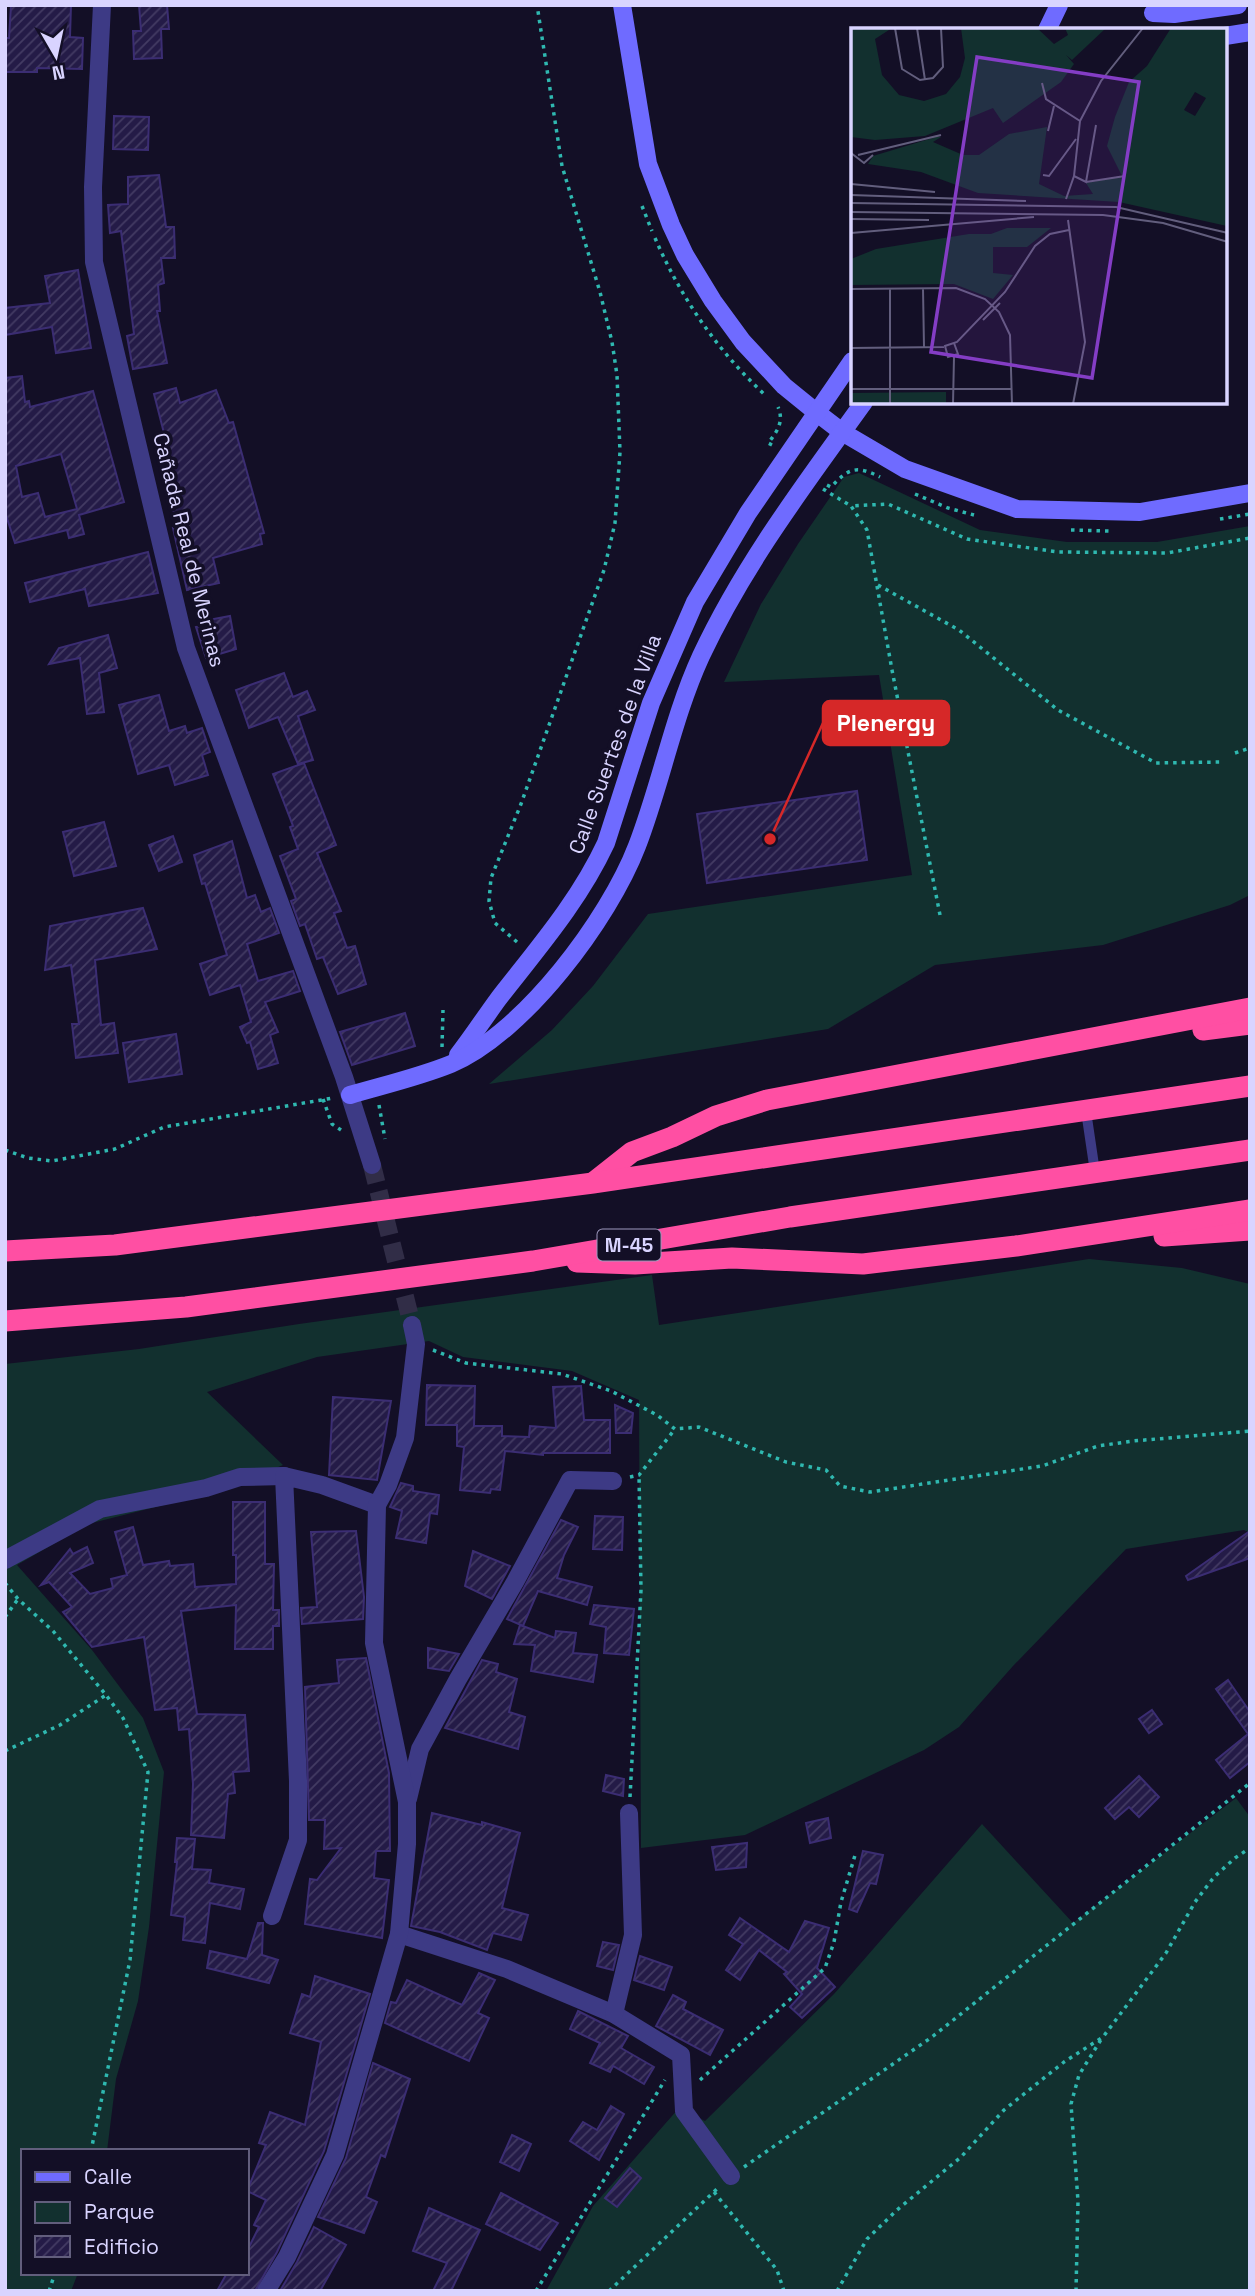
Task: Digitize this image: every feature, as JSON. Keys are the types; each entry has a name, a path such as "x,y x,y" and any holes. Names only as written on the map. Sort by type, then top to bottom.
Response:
{"highway":[{"path":"593,1183 632,1152 716,1116 767,1100 1250,1008"},
{"path":"940,1067 1250,1024"},
{"path":"5,1251 115,1245 593,1183 1250,1086"},
{"name":"M-45","path":"5,1321 186,1307 533,1261 790,1217 1250,1150"},
{"path":"533,1261 635,1264 732,1258 863,1264 1016,1246 1250,1210"},
{"path":"1016,1246 1250,1230"}],"main road":[{"path":"622,5 648,164 685,255 713,301 743,342 784,386 816,412 842,432 905,469 1017,509 1140,512 1250,494"},
{"path":"1048,28 1059,5"},
{"path":"1153,16 1238,5"},
{"path":"1227,36 1250,32"},
{"name":"Calle Suertes de la Villa","path":"453,1063 499,999 534,957 596,865 606,843 651,703 695,602 748,513 851,362"},
{"path":"350,1095 453,1063 492,1040 561,971 592,928 637,847 677,717 701,657 719,622 761,547 863,404"}],"street":[{"name":"Cañada Real de Merinas","path":"102,5 93,187 94,262 186,648 350,1095 372,1165"},
{"path":"266,2291 287,2258 335,2155 399,1934 407,1844 407,1802 374,1643 377,1505 388,1485 405,1438 416,1344 412,1325"},
{"path":"5,1560 100,1509 206,1488 240,1477 284,1476 322,1485 377,1505"},
{"path":"272,1916 298,1840 298,1781 284,1476"},
{"path":"407,1802 420,1749 515,1583 570,1480 612,1481"},
{"path":"614,2014 633,1935 629,1813"},
{"path":"399,1934 506,1969 614,2014 681,2054 684,2111 731,2176"}],"lane":[{"path":"1086,1111 1095,1172"}],"path":[{"path":"517,942 495,923 489,901 491,878 521,804 604,570 615,523 620,452 617,376 612,342 600,292 562,166 537,5"},
{"path":"822,488 851,506 867,530 940,915"},
{"path":"851,506 888,504 967,539 1058,552 1167,553 1250,538"},
{"path":"876,584 959,630 1058,710 1156,764 1224,762"},
{"path":"1235,753 1250,748"},
{"path":"5,1150 28,1158 52,1161 115,1149 164,1127 350,1095"},
{"path":"378,1099 385,1139"},
{"path":"416,1344 466,1363 562,1374 611,1391 657,1415 675,1429 699,1427 786,1462 826,1470 840,1486 870,1492 1042,1466 1098,1446 1250,1431"},
{"path":"629,1813 641,1590 639,1475 675,1429"},
{"path":"612,1481 639,1475"},
{"path":"5,1584 53,1631 106,1695 122,1718 148,1772 130,1960 91,2149"},
{"path":"5,1617 18,1599"},
{"path":"5,1751 60,1725 106,1695"},
{"path":"609,2291 731,2176 932,2037 1250,1783"},
{"path":"1076,2291 1078,2201 1072,2104 1079,2075 1103,2037 1166,1953 1195,1902 1214,1877 1250,1848"},
{"path":"683,2096 825,1968 856,1852"},
{"path":"837,2291 867,2239 897,2210 961,2157 1004,2110 1064,2062 1103,2037"},
{"path":"536,2291 681,2054"},
{"path":"713,2192 777,2270 784,2291"}],"green space":[{"path":"859,473 980,530 1067,542 1157,542 1250,526 1250,895 1230,905 1103,945 935,965 828,1029 489,1084 552,1030 593,986 648,914 912,875 879,675 724,682 761,604 798,544 844,477"},
{"path":"1089,1259 1182,1268 1250,1284 1250,1533 1244,1530 1126,1549 1013,1666 959,1727 924,1750 745,1835 641,1848 639,1400 572,1371 463,1357 429,1341 317,1357 207,1392 283,1465 231,1488 88,1524 17,1565 92,1650 143,1718 164,1772 149,1927 138,2001 116,2079 107,2149 21,2149 21,2275 77,2275 71,2291 5,2291 5,1364 139,1349 652,1275 659,1325"},
{"path":"1236,1798 1250,1817 1250,2291 546,2291 593,2206 679,2108 705,2121 834,1994 982,1824 1073,1923"}],"building":[{"path":"11,5 71,5 70,37 83,38 82,69 37,68 37,72 5,72 5,38 9,38"},
{"path":"139,5 167,5 169,29 161,29 162,58 134,59 133,31 141,31"},
{"path":"114,116 149,117 148,150 113,149"},
{"path":"159,175 166,227 174,227 175,258 161,258 164,283 158,285 160,311 157,311 167,363 133,369 127,336 134,334 121,231 110,233 108,205 128,204 128,177"},
{"path":"78,270 91,348 56,353 52,327 5,335 5,308 50,303 45,276"},
{"path":"22,376 25,402 29,401 30,407 93,391 124,502 79,515 84,534 69,538 67,530 15,543 5,512 5,378","holes":["61,454 77,509 45,517 38,493 22,497 16,466"]},
{"path":"176,388 180,403 216,390 229,423 233,422 264,533 260,534 262,544 213,558 219,583 187,590 173,528 178,528 155,444 166,441 154,394"},
{"path":"148,552 158,593 89,606 85,589 30,602 25,583"},
{"path":"230,616 236,649 206,658 196,627 207,625 208,620"},
{"path":"108,635 117,668 99,673 104,712 87,714 80,658 49,664 59,648"},
{"path":"284,673 293,697 307,691 315,710 298,716 313,760 298,764 278,717 249,728 236,690"},
{"path":"159,695 169,731 185,726 187,733 202,728 210,752 202,755 208,775 175,785 169,765 138,774 119,705"},
{"path":"304,763 336,845 317,853 341,911 334,913 347,948 355,946 366,984 338,994 323,957 317,959 305,924 300,926 291,901 296,899 280,856 298,849 290,827 293,826 273,774"},
{"path":"857,791 867,860 707,883 697,814"},
{"path":"104,822 116,866 74,876 63,832"},
{"path":"173,836 182,862 159,871 149,845"},
{"path":"232,841 247,898 255,895 261,912 270,908 279,933 247,944 258,981 293,971 300,991 265,1002 278,1032 270,1035 278,1063 258,1069 250,1042 247,1043 240,1027 251,1022 240,985 210,995 200,964 227,955 194,855"},
{"path":"143,908 157,949 95,960 101,1025 114,1023 118,1053 76,1058 72,1024 79,1024 71,965 45,970 50,926"},
{"path":"405,1013 415,1046 352,1065 340,1032"},
{"path":"176,1034 182,1074 129,1082 123,1043"},
{"path":"427,1385 475,1386 474,1426 502,1426 502,1436 529,1437 530,1426 556,1428 553,1387 581,1386 584,1420 610,1420 610,1453 543,1455 505,1451 500,1490 491,1489 490,1493 460,1490 464,1447 457,1446 457,1425 426,1425"},
{"path":"333,1397 391,1401 377,1480 329,1475"},
{"path":"615,1405 633,1413 631,1433 616,1433"},
{"path":"401,1483 413,1486 413,1491 439,1495 437,1514 430,1513 426,1543 396,1538 402,1511 390,1507"},
{"path":"233,1502 265,1502 265,1564 274,1564 273,1610 279,1610 279,1626 273,1626 273,1649 235,1649 236,1605 181,1611 197,1714 245,1715 249,1771 233,1772 235,1793 228,1794 224,1838 191,1835 193,1784 189,1729 179,1730 177,1708 155,1710 144,1637 92,1647 63,1612 72,1607 49,1582 41,1585 70,1549 73,1554 87,1547 93,1563 70,1573 90,1594 113,1588 111,1579 127,1575 115,1532 133,1527 143,1565 169,1561 170,1566 193,1564 195,1587 236,1584"},
{"path":"595,1516 623,1517 622,1550 593,1549"},
{"path":"561,1520 578,1527 564,1555 557,1578 592,1587 587,1605 538,1591 523,1626 507,1619"},
{"path":"356,1531 364,1597 363,1619 302,1624 301,1608 317,1607 311,1532"},
{"path":"1250,1531 1250,1558 1188,1580 1186,1576"},
{"path":"473,1551 510,1566 492,1599 465,1586"},
{"path":"594,1605 634,1609 629,1655 604,1653 606,1627 590,1624"},
{"path":"520,1625 555,1638 556,1631 576,1633 573,1653 597,1655 593,1682 531,1671 535,1645 514,1644"},
{"path":"428,1648 459,1654 449,1671 428,1668"},
{"path":"366,1658 389,1773 390,1851 376,1851 374,1878 389,1880 382,1938 305,1924 310,1879 317,1880 341,1848 324,1849 325,1820 309,1820 305,1687 339,1683 337,1660"},
{"path":"482,1660 498,1664 496,1672 517,1679 509,1712 525,1717 518,1749 445,1728"},
{"path":"1228,1680 1250,1712 1250,1762 1230,1778 1216,1760 1248,1734 1216,1689"},
{"path":"1152,1710 1162,1724 1149,1733 1139,1719"},
{"path":"606,1775 624,1779 623,1796 603,1791"},
{"path":"1139,1776 1159,1797 1139,1817 1129,1807 1115,1819 1105,1808"},
{"path":"432,1813 482,1825 482,1822 520,1833 502,1908 528,1915 521,1940 493,1933 487,1950 440,1932 411,1926"},
{"path":"828,1818 831,1838 810,1843 806,1823"},
{"path":"177,1838 195,1839 192,1869 211,1870 209,1883 244,1889 240,1909 210,1903 205,1943 183,1940 185,1917 171,1915"},
{"path":"747,1843 746,1867 716,1870 712,1847"},
{"path":"863,1851 883,1855 876,1884 870,1883 857,1912 849,1909"},
{"path":"740,1918 789,1952 805,1921 829,1928 817,1968 835,1987 802,2018 790,2007 802,1994 784,1974 787,1972 759,1950 740,1980 726,1970 743,1944 729,1935"},
{"path":"258,1923 263,1923 262,1955 278,1960 269,1983 207,1968 210,1951 247,1959"},
{"path":"603,1942 619,1945 613,1970 597,1966"},
{"path":"640,1956 672,1967 664,1990 634,1980"},
{"path":"479,1973 495,1980 478,2013 489,2018 469,2061 385,2023 391,2002 396,2003 407,1980 462,2005"},
{"path":"315,1976 370,1994 324,2151 277,2252 255,2291 217,2291 226,2275 248,2275 248,2249 259,2227 254,2225 266,2200 248,2191 248,2189 266,2145 259,2143 270,2112 305,2125 321,2042 290,2033 302,1994 310,1997"},
{"path":"673,1995 686,2002 683,2009 723,2030 710,2055 656,2026"},
{"path":"578,2011 628,2036 621,2048 654,2067 644,2084 613,2066 610,2072 590,2063 600,2043 570,2029"},
{"path":"373,2063 410,2079 385,2157 381,2155 366,2197 377,2202 364,2233 318,2217 346,2158"},
{"path":"611,2106 624,2114 599,2160 570,2141 583,2122 597,2130"},
{"path":"512,2135 531,2144 519,2171 500,2162"},
{"path":"630,2168 641,2178 617,2207 605,2198"},
{"path":"501,2193 558,2223 540,2250 486,2224"},
{"path":"429,2208 480,2230 451,2291 433,2291 447,2263 413,2251"},
{"path":"314,2227 346,2245 320,2291 280,2291 297,2262"}],"tunnel":[{"path":"372,1165 412,1325"}],"place":[{"name":"Plenergy","path":"770,839"}]}
